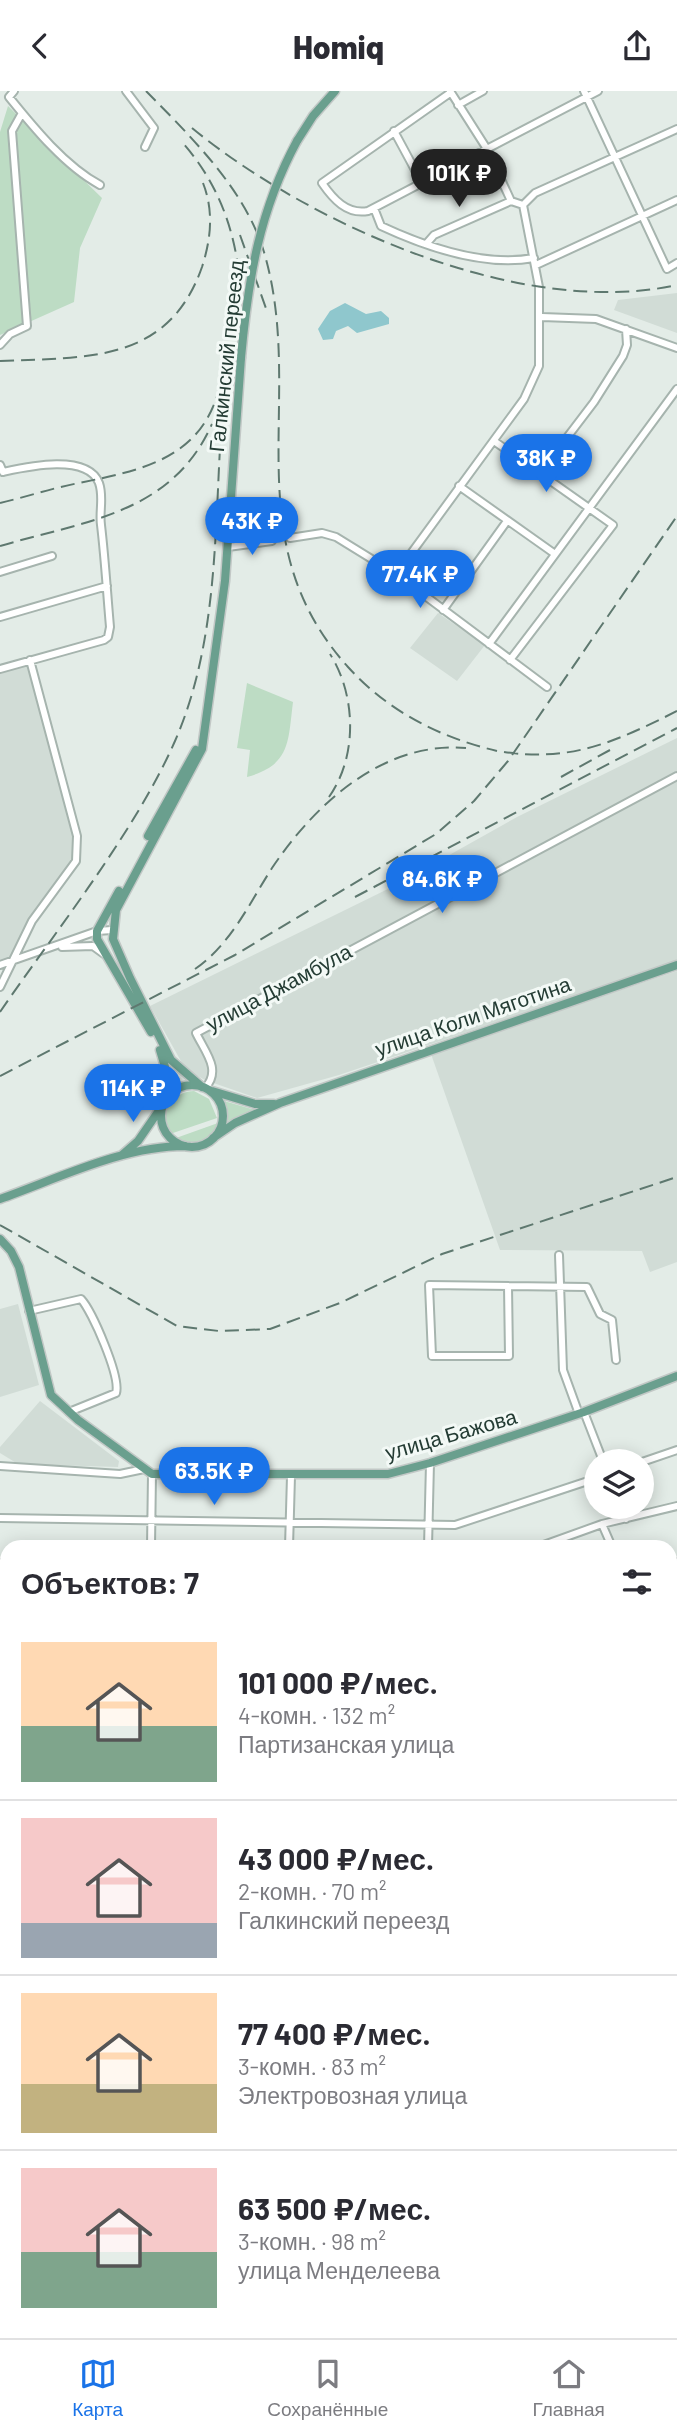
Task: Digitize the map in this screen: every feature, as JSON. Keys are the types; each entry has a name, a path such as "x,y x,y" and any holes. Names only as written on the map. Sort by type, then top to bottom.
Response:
{"main road":[{"name":"Галкинский переезд","path":"112,930 116,909 195,766 206,727 228,547 249,280 259,230 276,183 297,141 335,91"},
{"name":"Галкинский переезд","path":"93,932 104,921 154,823 193,757 206,727"},
{"path":"0,1199 120,1157 161,1147 200,1146 213,1138 221,1126 222,1111 205,1089 182,1072 163,1045 130,978 112,930"},
{"path":"93,932 163,1056 168,1077 162,1122 166,1133 186,1146"},
{"name":"улица Коли Мяготина","path":"213,1138 235,1123 280,1103 677,965"},
{"path":"120,1157 138,1141 164,1104 184,1087 205,1089"},
{"name":"улица Коли Мяготина","path":"205,1089 255,1104 280,1103"},
{"path":"0,1239 16,1260 47,1385 57,1403 148,1472"},
{"name":"улица Бажова","path":"148,1472 291,1476 388,1473 430,1463 582,1413 677,1377"}],"street":[{"path":"14,91 9,97 22,113 85,177 100,185"},
{"path":"126,91 155,128 145,147"},
{"path":"458,106 483,91"},
{"path":"511,201 487,149 450,92 322,183 334,199 347,208 359,212 374,208 487,149 585,94 598,91"},
{"path":"585,94 667,269 677,263"},
{"path":"0,345 10,334 27,326 12,131 22,113"},
{"path":"523,205 535,193 677,129"},
{"path":"394,131 422,183"},
{"path":"374,208 381,226 427,243 487,260 509,263 535,262 677,200"},
{"path":"427,243 434,235 511,201 523,205"},
{"path":"396,574 524,399 539,366 542,317 535,262 523,205"},
{"path":"542,317 596,319 677,348"},
{"path":"540,473 594,403 623,356 627,345 626,329"},
{"path":"489,644 677,389"},
{"path":"494,441 614,525 509,660"},
{"path":"0,465 3,472 58,464 74,466 92,474 98,480 102,497 100,516 106,550 110,632 104,640 0,669"},
{"path":"459,486 555,554"},
{"path":"443,610 507,521"},
{"path":"290,538 329,534 396,574 547,687"},
{"path":"228,547 272,541"},
{"path":"0,572 52,556"},
{"path":"0,617 107,586"},
{"path":"0,987 32,921 76,861 77,836 30,660"},
{"name":"улица Джамбула","path":"205,1089 213,1079 214,1069 196,1033 677,776"},
{"path":"0,965 93,932 112,930"},
{"path":"50,949 93,946 109,958"},
{"path":"559,1255 562,1370 598,1449"},
{"path":"508,1286 509,1356 432,1356 429,1285 560,1286 587,1287 600,1314 612,1320 616,1360"},
{"path":"29,1311 81,1299 88,1307 110,1359 117,1384 116,1393 69,1412"},
{"path":"654,1458 677,1450"},
{"path":"428,1540 430,1463"},
{"name":"улица Бажова","path":"0,1466 120,1474 148,1472"},
{"path":"148,1472 150,1540"},
{"path":"289,1540 291,1476"},
{"path":"0,1518 428,1522 455,1525 584,1482"},
{"path":"557,1540 602,1524 677,1506"},
{"path":"602,1524 609,1540"}],"shaded area":[{"path":"677,293 677,333 614,310 618,300"},
{"path":"438,613 485,645 457,681 410,648"},
{"path":"29,664 75,837 75,860 30,921 13,959 0,963 0,673"},
{"path":"677,738 677,962 339,1075 257,1098 205,1080 186,1070 150,1006 394,886 517,817"},
{"path":"677,971 677,1262 650,1272 642,1251 500,1250 431,1054"},
{"path":"18,1304 39,1385 0,1397 0,1309"},
{"path":"40,1401 119,1461 118,1467 18,1464 0,1453 0,1447"}],"green space":[{"path":"8,106 102,198 80,248 74,302 0,335 0,132"},
{"path":"247,683 293,702 285,750 272,766 247,777 250,750 237,748"},
{"path":"194,1091 209,1099 217,1118 170,1134 165,1119 168,1105 179,1095"},
{"path":"224,1101 259,1111 228,1121"},
{"path":"218,1123 211,1135 201,1141 189,1143 176,1138"}],"water":[{"path":"345,303 366,314 381,311 389,318 389,324 357,333 348,326 336,331 333,339 323,340 318,329 330,311"}],"railway":[{"path":"146,91 215,165 244,207 264,252 275,306 279,360 282,517 292,568 313,618 348,667 380,697 435,730 497,751"},
{"path":"192,128 240,164 296,198 356,229 421,256 487,276 552,288 616,292 677,285"},
{"path":"0,1012 139,810 175,741 201,656 209,613 224,391 237,305 238,271 233,238 223,208 201,166 181,141"},
{"path":"0,361 63,358 120,349 146,338 168,322 187,299 205,257 210,215 203,183"},
{"path":"240,235 268,314"},
{"path":"0,503 125,473 166,457 184,445 199,430 211,411 220,386"},
{"path":"0,546 94,520 150,496 174,478 195,454 212,424"},
{"path":"0,1076 235,955 436,834 474,801 508,761 677,516"},
{"path":"329,797 345,763 350,726 345,688 330,654"},
{"path":"504,752 552,754 594,747 677,711"},
{"path":"355,897 677,728"},
{"path":"195,969 229,936 289,844 330,800 379,766 407,755 436,749 466,748"},
{"path":"561,777 610,750"},
{"path":"0,1225 177,1326 219,1331 270,1329 340,1303 442,1254 677,1177"}]}
